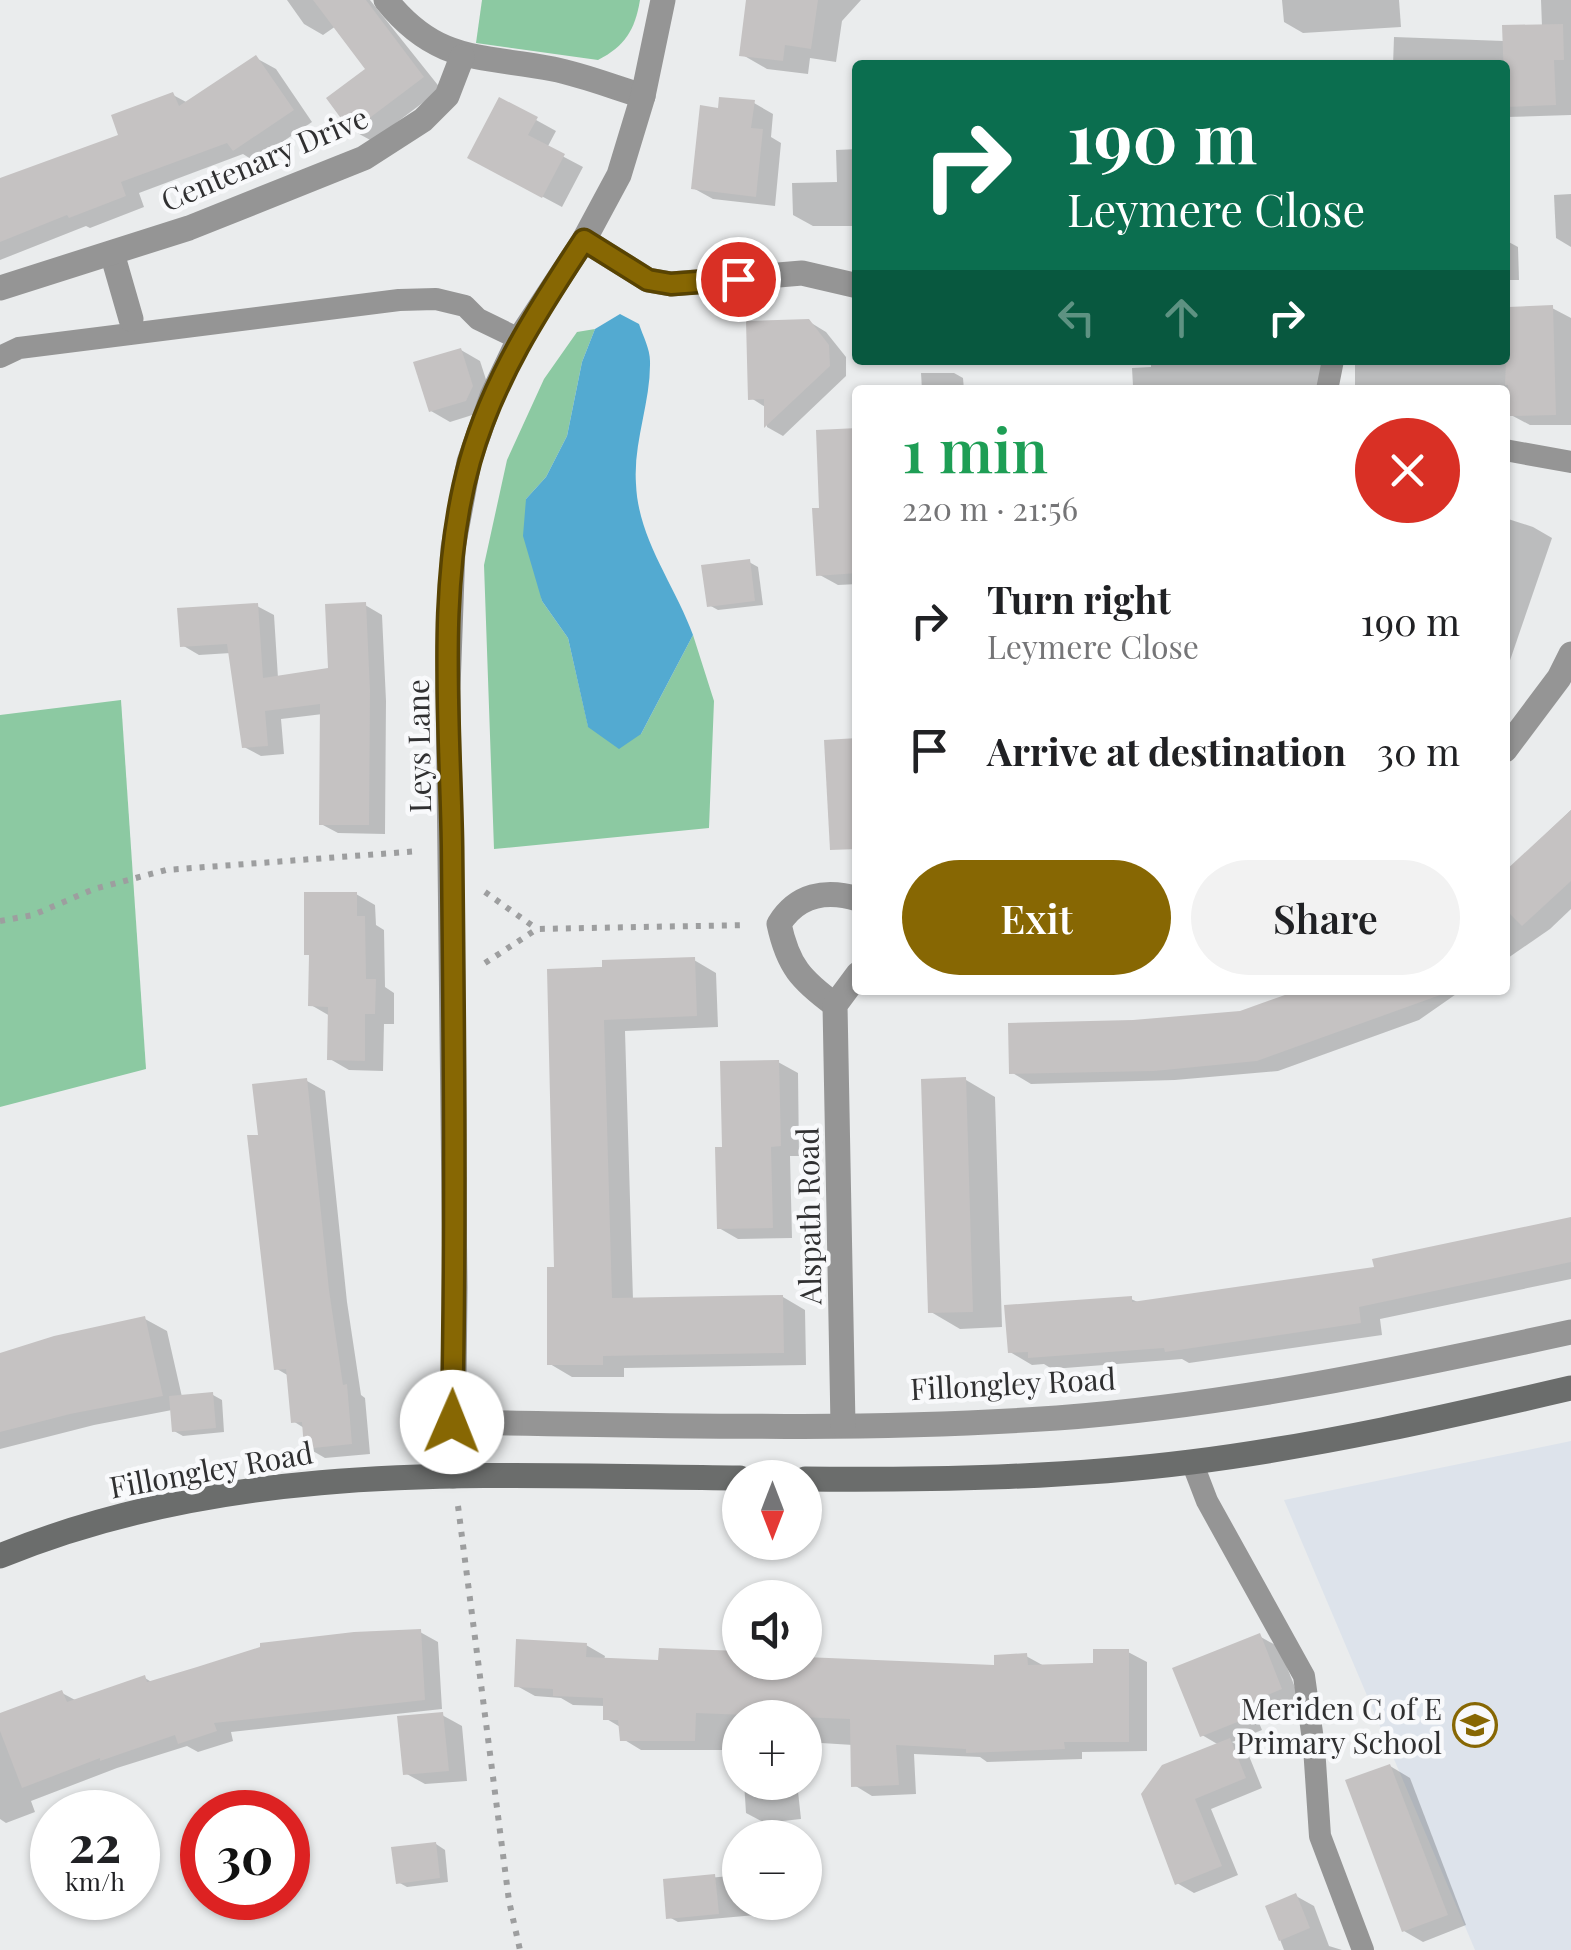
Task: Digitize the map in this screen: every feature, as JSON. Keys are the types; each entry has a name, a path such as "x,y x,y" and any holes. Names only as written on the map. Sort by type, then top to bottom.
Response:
{"main road":[{"path":"822,1479 897,1480 1192,1462 1329,1439 1571,1388"},
{"name":"Fillongley Road","path":"0,1556 150,1507 346,1478 722,1478"}],"street":[{"path":"386,0 408,28 462,57 555,70 643,96"},
{"name":"Leys Lane","path":"454,1476 448,688 453,548 469,462 492,396 520,339 584,240 620,175 643,96 663,0"},
{"name":"Centenary Drive","path":"0,288 257,202 364,158 423,120 447,96 462,57"},
{"path":"584,240 648,280 671,284 802,274 852,285"},
{"path":"112,253 131,318"},
{"path":"1510,743 1559,678 1571,654"},
{"path":"852,897 838,893 810,896 790,907 779,924 785,952 803,982 835,1006 852,982"},
{"name":"Alspath Road","path":"835,1006 843,1425"},
{"name":"Fillongley Road","path":"452,1422 843,1425 1057,1418 1265,1394 1571,1332"}],"lane":[{"path":"0,357 18,348 400,300 436,299 464,306 478,318 520,339"},
{"path":"1510,451 1571,462"},
{"path":"1192,1462 1207,1501 1304,1676 1320,1836 1363,1950"}],"path":[{"path":"0,921 33,915 94,889 166,870 452,859 537,929"},
{"path":"452,984 537,929 779,924"},
{"path":"454,1476 509,1901 520,1950"}],"shaded area":[{"name":"Meriden C of E Primary School","path":"1571,1441 1571,1950 1475,1950 1284,1500"}],"green space":[{"path":"482,0 640,0 627,36 598,60 476,43"},
{"path":"595,329 582,362 567,436 546,477 526,499 542,601 568,638 588,726 641,734 693,635 714,701 709,828 494,849 484,565 507,460 544,379 577,332"},
{"path":"121,700 146,1069 0,1107 0,715"}],"water":[{"path":"620,314 639,324 650,356 636,468 638,504 650,543 693,635 641,734 619,749 588,727 568,638 542,601 523,536 526,499 546,477 567,436 582,362 595,329"}],"building":[{"path":"313,0 366,0 424,77 351,132 326,98 365,69"},
{"path":"746,0 818,0 811,49 785,45 783,61 739,56"},
{"path":"1563,24 1564,60 1554,60 1556,105 1510,107 1510,60 1503,60 1502,25"},
{"path":"256,55 294,110 233,151 227,143 121,182 126,196 0,242 0,178 118,135 111,115 173,92 179,106"},
{"path":"499,97 538,117 528,135 565,154 542,198 467,158"},
{"path":"719,97 755,100 751,128 763,129 756,197 691,189 700,105 718,108"},
{"path":"1553,305 1556,415 1510,416 1510,385 1505,385 1506,365 1510,365 1510,307"},
{"path":"809,319 829,345 830,366 764,428 764,399 748,400 746,321"},
{"path":"461,348 473,386 466,401 429,412 413,362"},
{"path":"852,428 852,573 816,576 812,508 819,508 816,430"},
{"path":"750,559 755,601 707,607 701,565"},
{"path":"366,602 369,825 319,825 320,704 265,711 268,746 242,748 227,644 180,647 177,608 258,603 263,678 328,668 325,604"},
{"path":"852,738 852,849 830,850 824,740"},
{"path":"1571,810 1571,881 1522,926 1510,914 1510,866"},
{"path":"304,892 357,892 357,916 365,916 366,979 376,979 375,1014 365,1014 365,1061 327,1060 328,1007 308,1006"},
{"path":"695,957 697,1016 604,1020 612,1298 783,1295 784,1353 603,1356 603,1365 547,1365 547,1267 554,1267 547,969 602,967 602,960"},
{"path":"1285,995 1440,995 1257,1061 1154,1071 1009,1074 1008,1023 1133,1020 1240,1011"},
{"path":"779,1060 781,1146 771,1147 773,1228 717,1229 715,1147 722,1147 720,1061"},
{"path":"966,1077 973,1312 928,1313 921,1079"},
{"path":"307,1078 329,1290 343,1385 347,1384 352,1444 304,1449 302,1422 291,1423 286,1369 274,1370 247,1135 258,1135 252,1084"},
{"path":"1571,1217 1571,1262 1359,1307 1361,1323 1165,1352 1164,1348 1028,1358 1028,1352 1008,1353 1004,1305 1132,1296 1132,1302 1374,1267 1372,1259"},
{"path":"145,1316 163,1396 0,1432 0,1353 54,1336"},
{"path":"213,1392 216,1428 172,1432 169,1396"},
{"path":"421,1629 425,1700 214,1723 217,1731 178,1744 175,1735 22,1788 0,1731 0,1713 62,1690 67,1702 145,1675 147,1682 197,1667 260,1647 260,1643"},
{"path":"1260,1633 1282,1689 1239,1707 1245,1719 1200,1737 1172,1668"},
{"path":"516,1639 587,1643 586,1657 658,1660 659,1648 722,1650 722,1680 822,1680 822,1658 994,1665 994,1655 1027,1653 1028,1665 1093,1663 1093,1649 1129,1649 1129,1742 1064,1742 1065,1749 966,1753 966,1749 896,1745 899,1785 851,1787 850,1719 822,1718 822,1700 722,1700 722,1714 696,1713 695,1741 620,1741 618,1720 603,1720 603,1698 553,1696 553,1689 514,1687"},
{"path":"443,1712 449,1771 403,1775 397,1716"},
{"path":"1230,1738 1246,1778 1195,1799 1222,1866 1175,1885 1141,1794 1162,1765"},
{"path":"1390,1764 1448,1915 1402,1932 1345,1780"},
{"path":"436,1842 440,1878 396,1884 391,1847"},
{"path":"715,1874 719,1914 666,1919 663,1879"},
{"path":"1296,1893 1310,1928 1279,1941 1265,1906"}],"place":[{"name":"Meriden C of E Primary School","path":"1475,1725"}],"route":[{"path":"452,1422 455,1288 448,688 453,548 469,462 492,396 520,339 584,240 648,280 671,284 738,279"}]}
